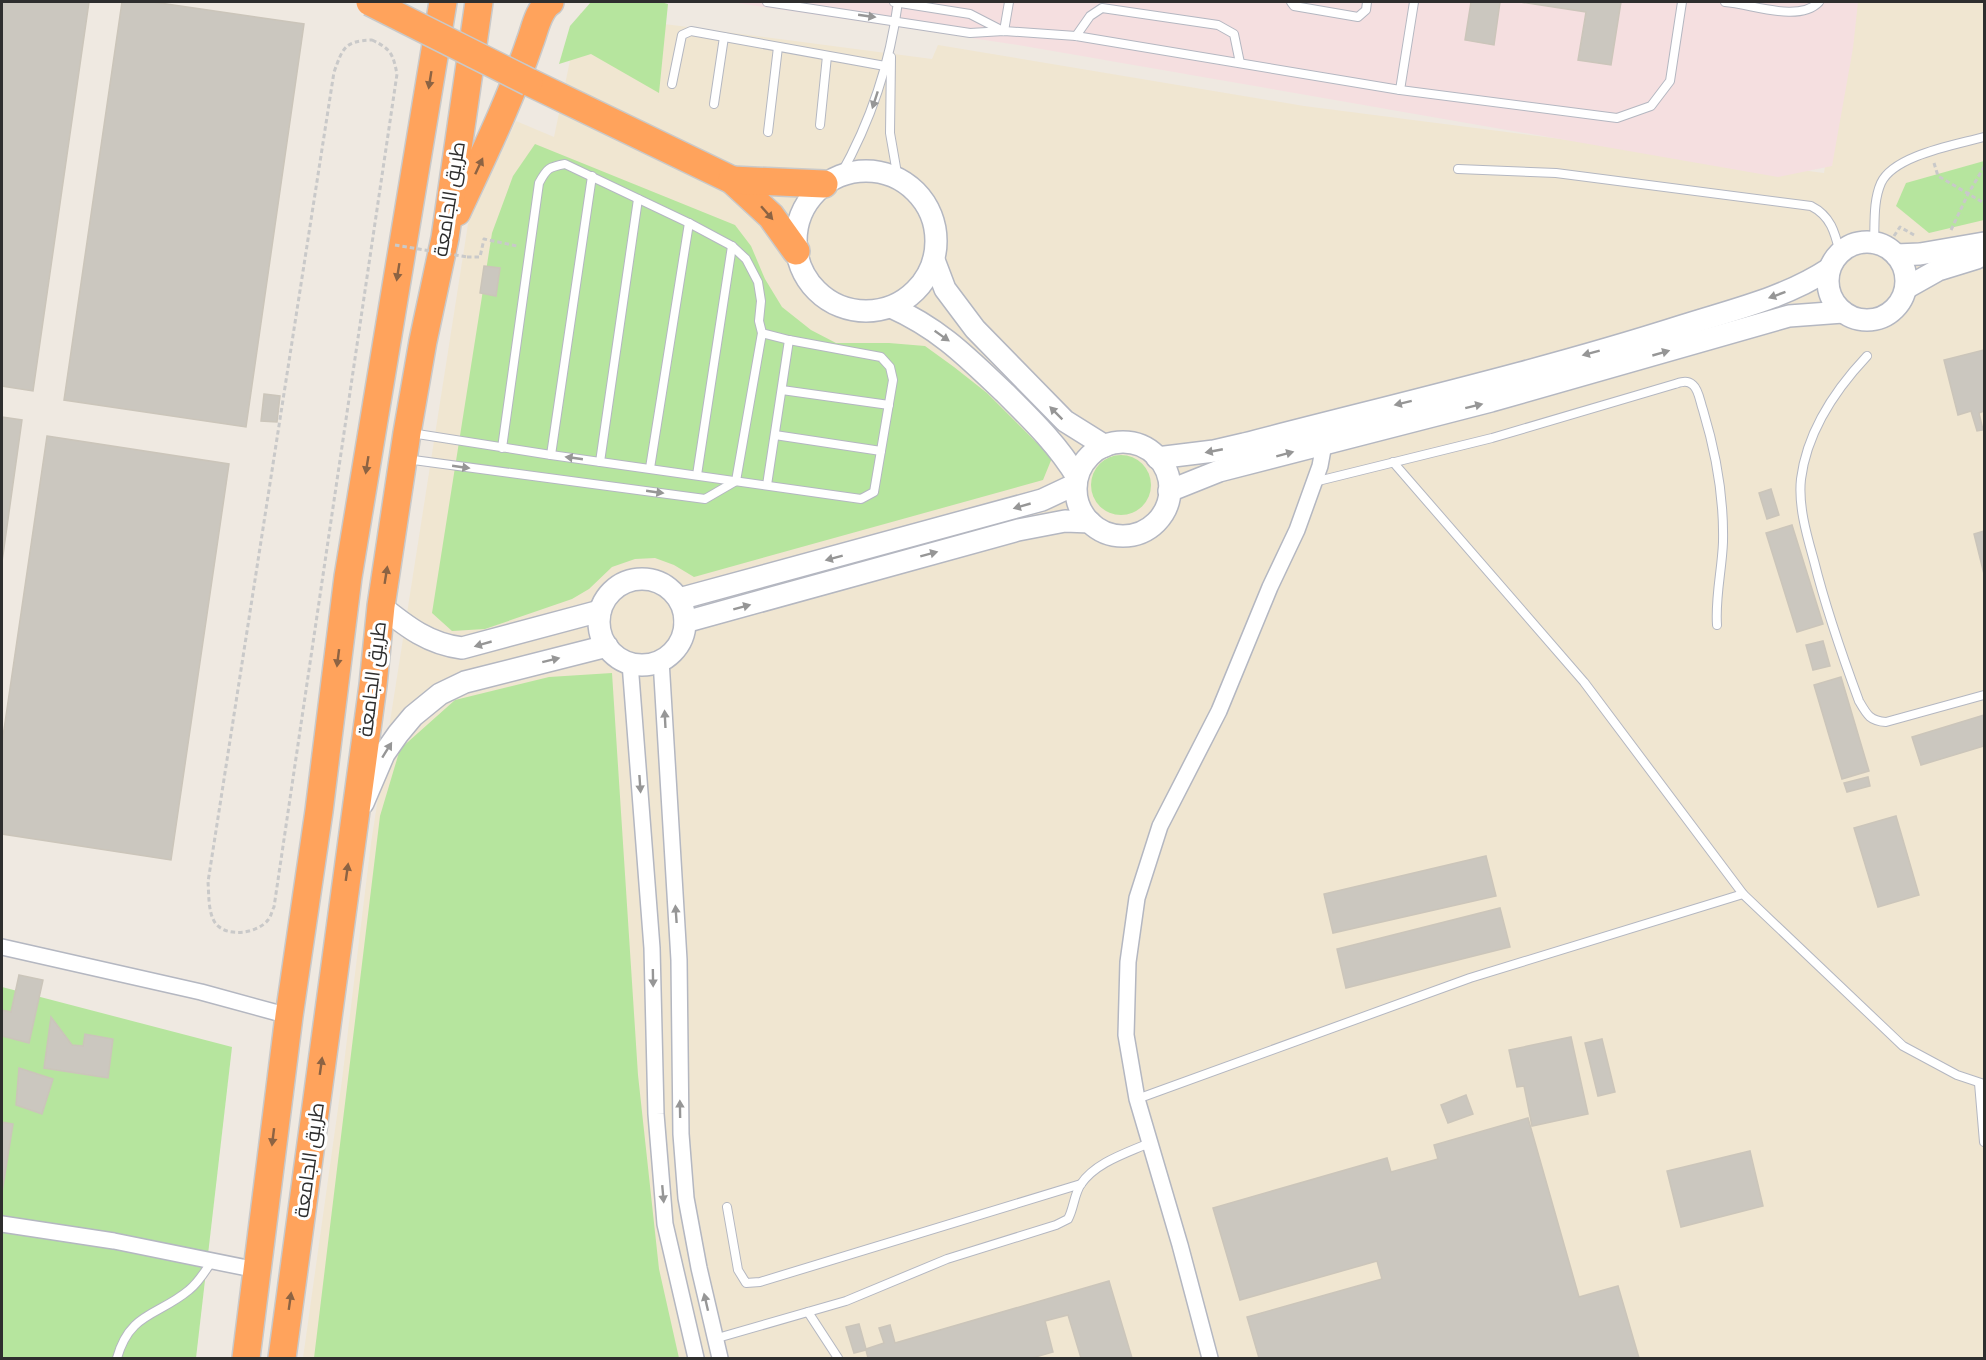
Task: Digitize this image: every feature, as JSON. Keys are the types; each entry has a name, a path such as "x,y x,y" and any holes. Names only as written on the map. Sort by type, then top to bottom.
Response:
{"highway":[{"path":"370,2 732,180 771,216 796,250"},
{"name":"طريق الجامعة","path":"246,1359 348,577 443,2"},
{"name":"طريق الجامعة","path":"282,1359 373,685 381,606 423,341 445,238 479,2"},
{"path":"445,238 512,93 534,28 544,6 550,2"},
{"path":"732,180 832,180"}],"street":[{"path":"860,171 879,172 898,179 914,190 926,204 933,222 936,241 934,260 927,275 906,299 891,307 874,311 856,311 838,306 823,297 810,284 801,268 796,250 796,232 801,213 811,197 832,180 860,171"},
{"path":"1157,458 1214,451 1244,444 1632,342 1801,286 1850,246 1862,242 1886,247 1903,265 1906,288 1901,301 1893,311 1881,318 1868,321 1855,319 1843,312 1831,298 1828,279 1834,261"},
{"path":"1896,255 1920,254 1984,243"},
{"path":"1906,288 1951,264 1984,256"},
{"path":"934,260 945,289 975,329 1065,421 1105,446"},
{"path":"891,307 918,318 954,344 1051,439 1077,481"},
{"path":"1169,491 1219,471 1491,401 1789,316 1843,312"},
{"path":"1114,443 1133,443 1150,451 1157,458 1167,473 1169,491 1167,505 1161,517 1140,533 1126,536 1101,531 1090,522 1077,498 1077,481 1087,458 1114,443"},
{"path":"1210,1359 1183,1255 1137,1099 1126,1035 1128,962 1137,898 1160,826 1219,711 1265,598 1297,530 1314,482 1324,444"},
{"path":"679,599 1042,500 1077,481"},
{"path":"685,622 1018,530 1065,521 1090,522"},
{"path":"648,579 660,582 679,599 684,610 684,634 679,645 662,660 646,665 630,663 613,654 607,646 600,629 600,611 605,599 624,582 648,579"},
{"path":"381,606 420,635 442,645 462,648 600,611"},
{"path":"354,822 384,754 413,716 440,694 465,682 607,646"},
{"path":"662,660 679,960 681,1134 686,1198 720,1359"},
{"path":"630,663 652,948 656,1114 665,1224 696,1359"},
{"path":"2,947 201,992 289,1016"},
{"path":"2,1224 114,1241 257,1270"}],"lane":[{"path":"768,2 970,33 1004,31 1076,36 1400,90 1617,118 1650,106 1670,81 1682,2"},
{"path":"898,179 890,133 892,44 897,2 970,14 1004,31"},
{"path":"1004,31 1009,2"},
{"path":"1291,2 1294,6 1358,17 1366,10 1367,2"},
{"path":"1400,90 1414,2"},
{"path":"1725,2 1791,13 1812,9 1819,2"},
{"path":"1076,36 1090,16 1102,8 1218,25 1234,34 1240,63"},
{"path":"672,84 682,35 691,31 885,66"},
{"path":"714,104 724,37"},
{"path":"832,180 870,116 892,44"},
{"path":"768,132 778,47"},
{"path":"820,125 826,56"},
{"path":"1874,243 1875,208 1881,183 1888,172 1899,163 1984,137"},
{"path":"405,446 705,499 736,481 762,333 759,321 761,301 758,282 746,259 732,246 689,223 565,164 550,167 544,172 539,183 502,448"},
{"path":"1458,169 1556,173 1634,185 1713,192 1811,207 1821,211 1827,217 1834,231 1834,261"},
{"path":"551,455 592,177"},
{"path":"600,462 638,199"},
{"path":"650,468 689,223"},
{"path":"697,475 732,246"},
{"path":"405,446 502,448 861,499 874,492 893,380 890,367 881,357 762,333"},
{"path":"767,485 789,340"},
{"path":"1867,356 1855,368 1822,414 1811,441 1801,480 1805,523 1833,629 1859,701 1866,713 1875,721 1886,722 1984,695"},
{"path":"1314,482 1492,438 1685,381 1690,382 1695,387 1712,442 1721,494 1723,542 1716,603 1717,625"},
{"path":"782,390 889,405"},
{"path":"775,435 881,451"},
{"path":"1393,462 1584,682 1743,894 1903,1046 1957,1075 1982,1083 1984,1142"},
{"path":"1137,1099 1470,978 1743,894"},
{"path":"714,1339 846,1301 947,1259 1056,1225 1068,1219 1081,1184 1089,1175 1104,1164 1149,1143"},
{"path":"728,1208 738,1270 746,1283 760,1282 1081,1184"},
{"path":"117,1359 121,1343 134,1325 188,1291 201,1279 212,1261"},
{"path":"808,1312 838,1359"}],"path":[{"path":"372,40 385,46 394,57 397,74 372,243 274,907 269,920 256,929 240,932 228,931 216,924 209,905 208,882 334,72 346,45 355,41 372,40"},
{"path":"1930,152 1938,176 1984,203"},
{"path":"1951,232 1968,194 1984,167"},
{"path":"395,245 467,257 480,257 484,239 530,251"}],"shaded area":[{"path":"731,2 1858,2 1853,48 1832,166 1778,177 1024,46"},
{"path":"1851,2 1984,2 1984,1358 303,1358 342,1080 371,843 468,224 516,121 554,137 580,13 932,59 938,45 1304,106 1824,173"}],"green space":[{"path":"591,2 661,2 668,4 659,93 591,54 559,64 570,26"},
{"path":"535,144 735,225 751,246 765,279 782,307 811,330 836,343 925,346 987,393 1052,458 1043,480 694,577 674,565 655,558 635,559 612,567 589,589 572,599 485,629 452,631 432,613 492,233 513,176"},
{"path":"1984,161 1984,220 1929,233 1896,206 1906,183"},
{"path":"1121,455 1138,460 1146,468 1151,485 1146,502 1138,510 1121,515 1104,510 1096,502 1091,485 1096,468 1104,460"},
{"path":"612,673 638,1075 659,1269 679,1358 314,1358 380,816 400,749 455,700 549,677"},
{"path":"2,987 232,1047 196,1358 2,1358"}],"building":[{"path":"2,2 89,2 33,391 2,386"},
{"path":"122,2 153,2 304,24 246,427 64,400"},
{"path":"1471,2 1500,2 1494,45 1465,40"},
{"path":"1520,2 1621,2 1611,65 1578,60 1586,12"},
{"path":"484,266 500,268 496,296 480,293"},
{"path":"1984,350 1984,411 1979,413 1983,430 1977,431 1971,411 1958,415 1944,360"},
{"path":"264,394 280,396 277,422 261,421"},
{"path":"2,417 22,420 2,562"},
{"path":"47,436 229,464 171,860 2,834 2,743"},
{"path":"1771,489 1779,515 1767,519 1759,493"},
{"path":"1792,525 1823,624 1797,632 1766,533"},
{"path":"1984,531 1984,574 1974,534"},
{"path":"1823,641 1830,666 1813,670 1806,645"},
{"path":"1841,677 1869,771 1842,779 1814,685"},
{"path":"1984,715 1984,746 1921,765 1912,737"},
{"path":"1868,777 1870,786 1847,792 1844,783"},
{"path":"1896,816 1919,895 1878,907 1854,828"},
{"path":"1486,856 1496,896 1333,933 1324,894"},
{"path":"1500,908 1510,947 1346,988 1337,949"},
{"path":"19,975 43,980 29,1043 2,1036 2,1010 11,1012"},
{"path":"51,1017 72,1045 83,1046 85,1034 113,1039 108,1078 44,1068"},
{"path":"1571,1037 1588,1114 1532,1126 1524,1086 1517,1087 1509,1050"},
{"path":"1602,1039 1615,1092 1598,1096 1585,1043"},
{"path":"19,1068 53,1079 42,1114 16,1105"},
{"path":"1466,1095 1473,1114 1448,1123 1441,1105"},
{"path":"1528,1118 1579,1297 1618,1286 1639,1358 1259,1358 1247,1317 1382,1279 1377,1261 1240,1300 1213,1208 1387,1158 1391,1172 1438,1159 1434,1145"},
{"path":"2,1122 13,1124 2,1193"},
{"path":"1750,1151 1763,1206 1681,1227 1667,1171"},
{"path":"1109,1281 1132,1358 1081,1358 1068,1315 1045,1321 1053,1352 1032,1358 868,1358 866,1350 854,1353 846,1327 859,1324 866,1349 884,1343 879,1328 890,1325 895,1343"}]}
